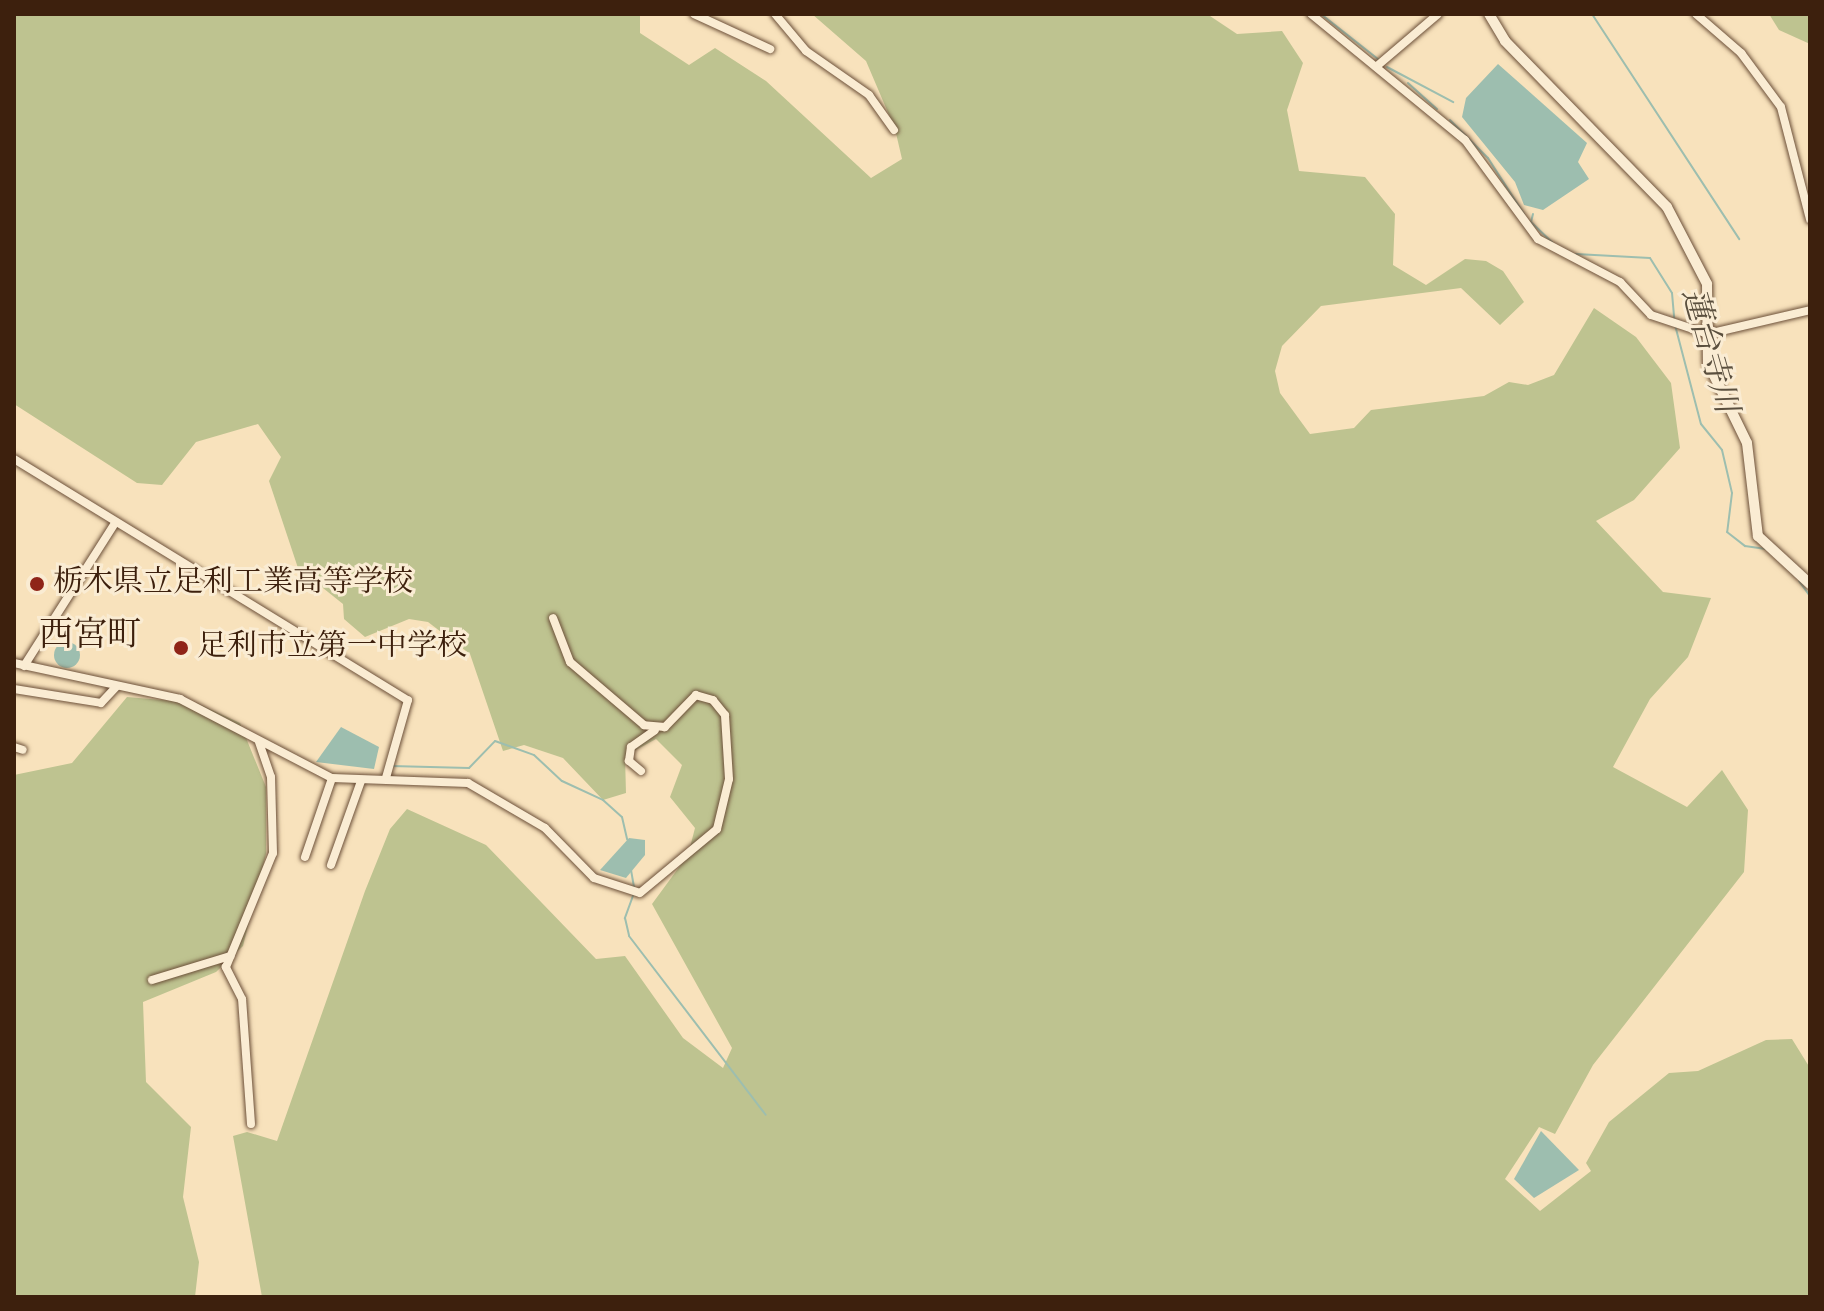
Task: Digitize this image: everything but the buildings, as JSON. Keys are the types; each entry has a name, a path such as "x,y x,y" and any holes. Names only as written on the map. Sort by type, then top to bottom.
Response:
{"street":[{"path":"694,14 770,49"},
{"path":"775,14 806,51 869,95 894,130"},
{"path":"1311,14 1465,140 1550,249 1620,282 1662,321 1708,334 1810,310"},
{"path":"1377,66 1438,14"},
{"path":"1489,14 1505,41 1667,207 1707,284 1708,363 1747,443 1758,536 1810,584"},
{"path":"1696,14 1741,53 1781,107 1810,219"},
{"path":"14,459 408,700 386,778"},
{"path":"24,666 115,523"},
{"path":"553,618 574,667 655,730"},
{"path":"14,663 180,699 332,778 468,783 545,828 594,878 640,893 715,832 729,779 725,715 713,700 689,698 655,730 631,747 629,761 641,771"},
{"path":"14,689 101,703 117,686"},
{"path":"251,1124 242,999 228,982 230,956 273,853 272,789 259,742"},
{"path":"305,857 332,778"},
{"path":"331,865 361,781"},
{"path":"152,980 230,956"}],"green space":[{"path":"14,14 640,14 640,33 689,65 715,48 766,81 871,178 902,159 895,129 866,61 812,14 1207,14 1237,34 1282,31 1303,63 1287,110 1299,171 1365,177 1395,214 1393,265 1426,285 1465,259 1486,261 1503,271 1524,302 1500,325 1461,288 1321,306 1282,346 1275,371 1280,393 1310,434 1354,428 1371,410 1484,396 1509,382 1528,385 1554,375 1594,308 1636,337 1671,383 1680,448 1634,500 1596,521 1663,592 1711,598 1688,657 1650,699 1613,767 1687,807 1722,770 1748,810 1744,872 1593,1065 1555,1134 1539,1127 1505,1179 1540,1211 1591,1171 1586,1163 1609,1122 1669,1073 1698,1071 1766,1040 1792,1039 1810,1068 1810,1297 262,1297 233,1136 247,1132 277,1141 365,891 390,829 407,809 486,845 596,959 625,956 683,1038 723,1068 732,1048 652,904 688,855 695,828 670,797 682,765 656,739 625,756 626,793 603,800 563,758 524,745 503,751 470,654 428,622 409,619 365,637 344,619 343,604 298,568 269,481 281,457 258,424 196,442 162,485 137,483 14,404"},
{"path":"1769,14 1810,14 1810,44 1779,30"},
{"path":"127,697 197,703 240,723 266,787 266,854 243,946 216,972 143,1002 146,1082 191,1127 183,1197 199,1262 195,1297 14,1297 14,775 72,763"}],"shaded area":[{"path":"1498,64 1587,143 1578,162 1589,179 1543,210 1524,205 1515,182 1462,117 1466,98"},
{"path":"67,642 76,646 80,655 76,664 67,668 58,664 54,655 58,646"},
{"path":"341,727 379,747 374,769 316,762"},
{"path":"629,838 645,840 645,855 626,878 600,870"},
{"path":"1541,1131 1579,1170 1534,1198 1514,1179"}],"waterway":[{"name":"蓮台寺川","path":"1321,14 1378,59"},
{"path":"1592,14 1739,239"},
{"name":"蓮台寺川","path":"1387,67 1453,102"},
{"path":"1408,83 1437,109"},
{"path":"1450,120 1488,158 1524,214"},
{"name":"蓮台寺川","path":"1533,214 1531,222 1553,243"},
{"name":"蓮台寺川","path":"1576,254 1650,258 1672,293 1674,318"},
{"name":"蓮台寺川","path":"1675,325 1701,424 1722,450 1732,493 1727,532 1745,546 1766,549"},
{"name":"蓮台寺川","path":"1799,581 1810,596"},
{"path":"391,766 469,768 495,741 534,755 562,781 603,800 622,817 627,839"},
{"path":"631,870 634,887"},
{"path":"634,893 625,918 629,936 766,1115"}],"place":[{"name":"栃木県立足利工業高等学校","path":"37,584"},
{"name":"足利市立第一中学校","path":"181,648"}],"district":[{"name":"西宮町","path":"90,637"}]}
